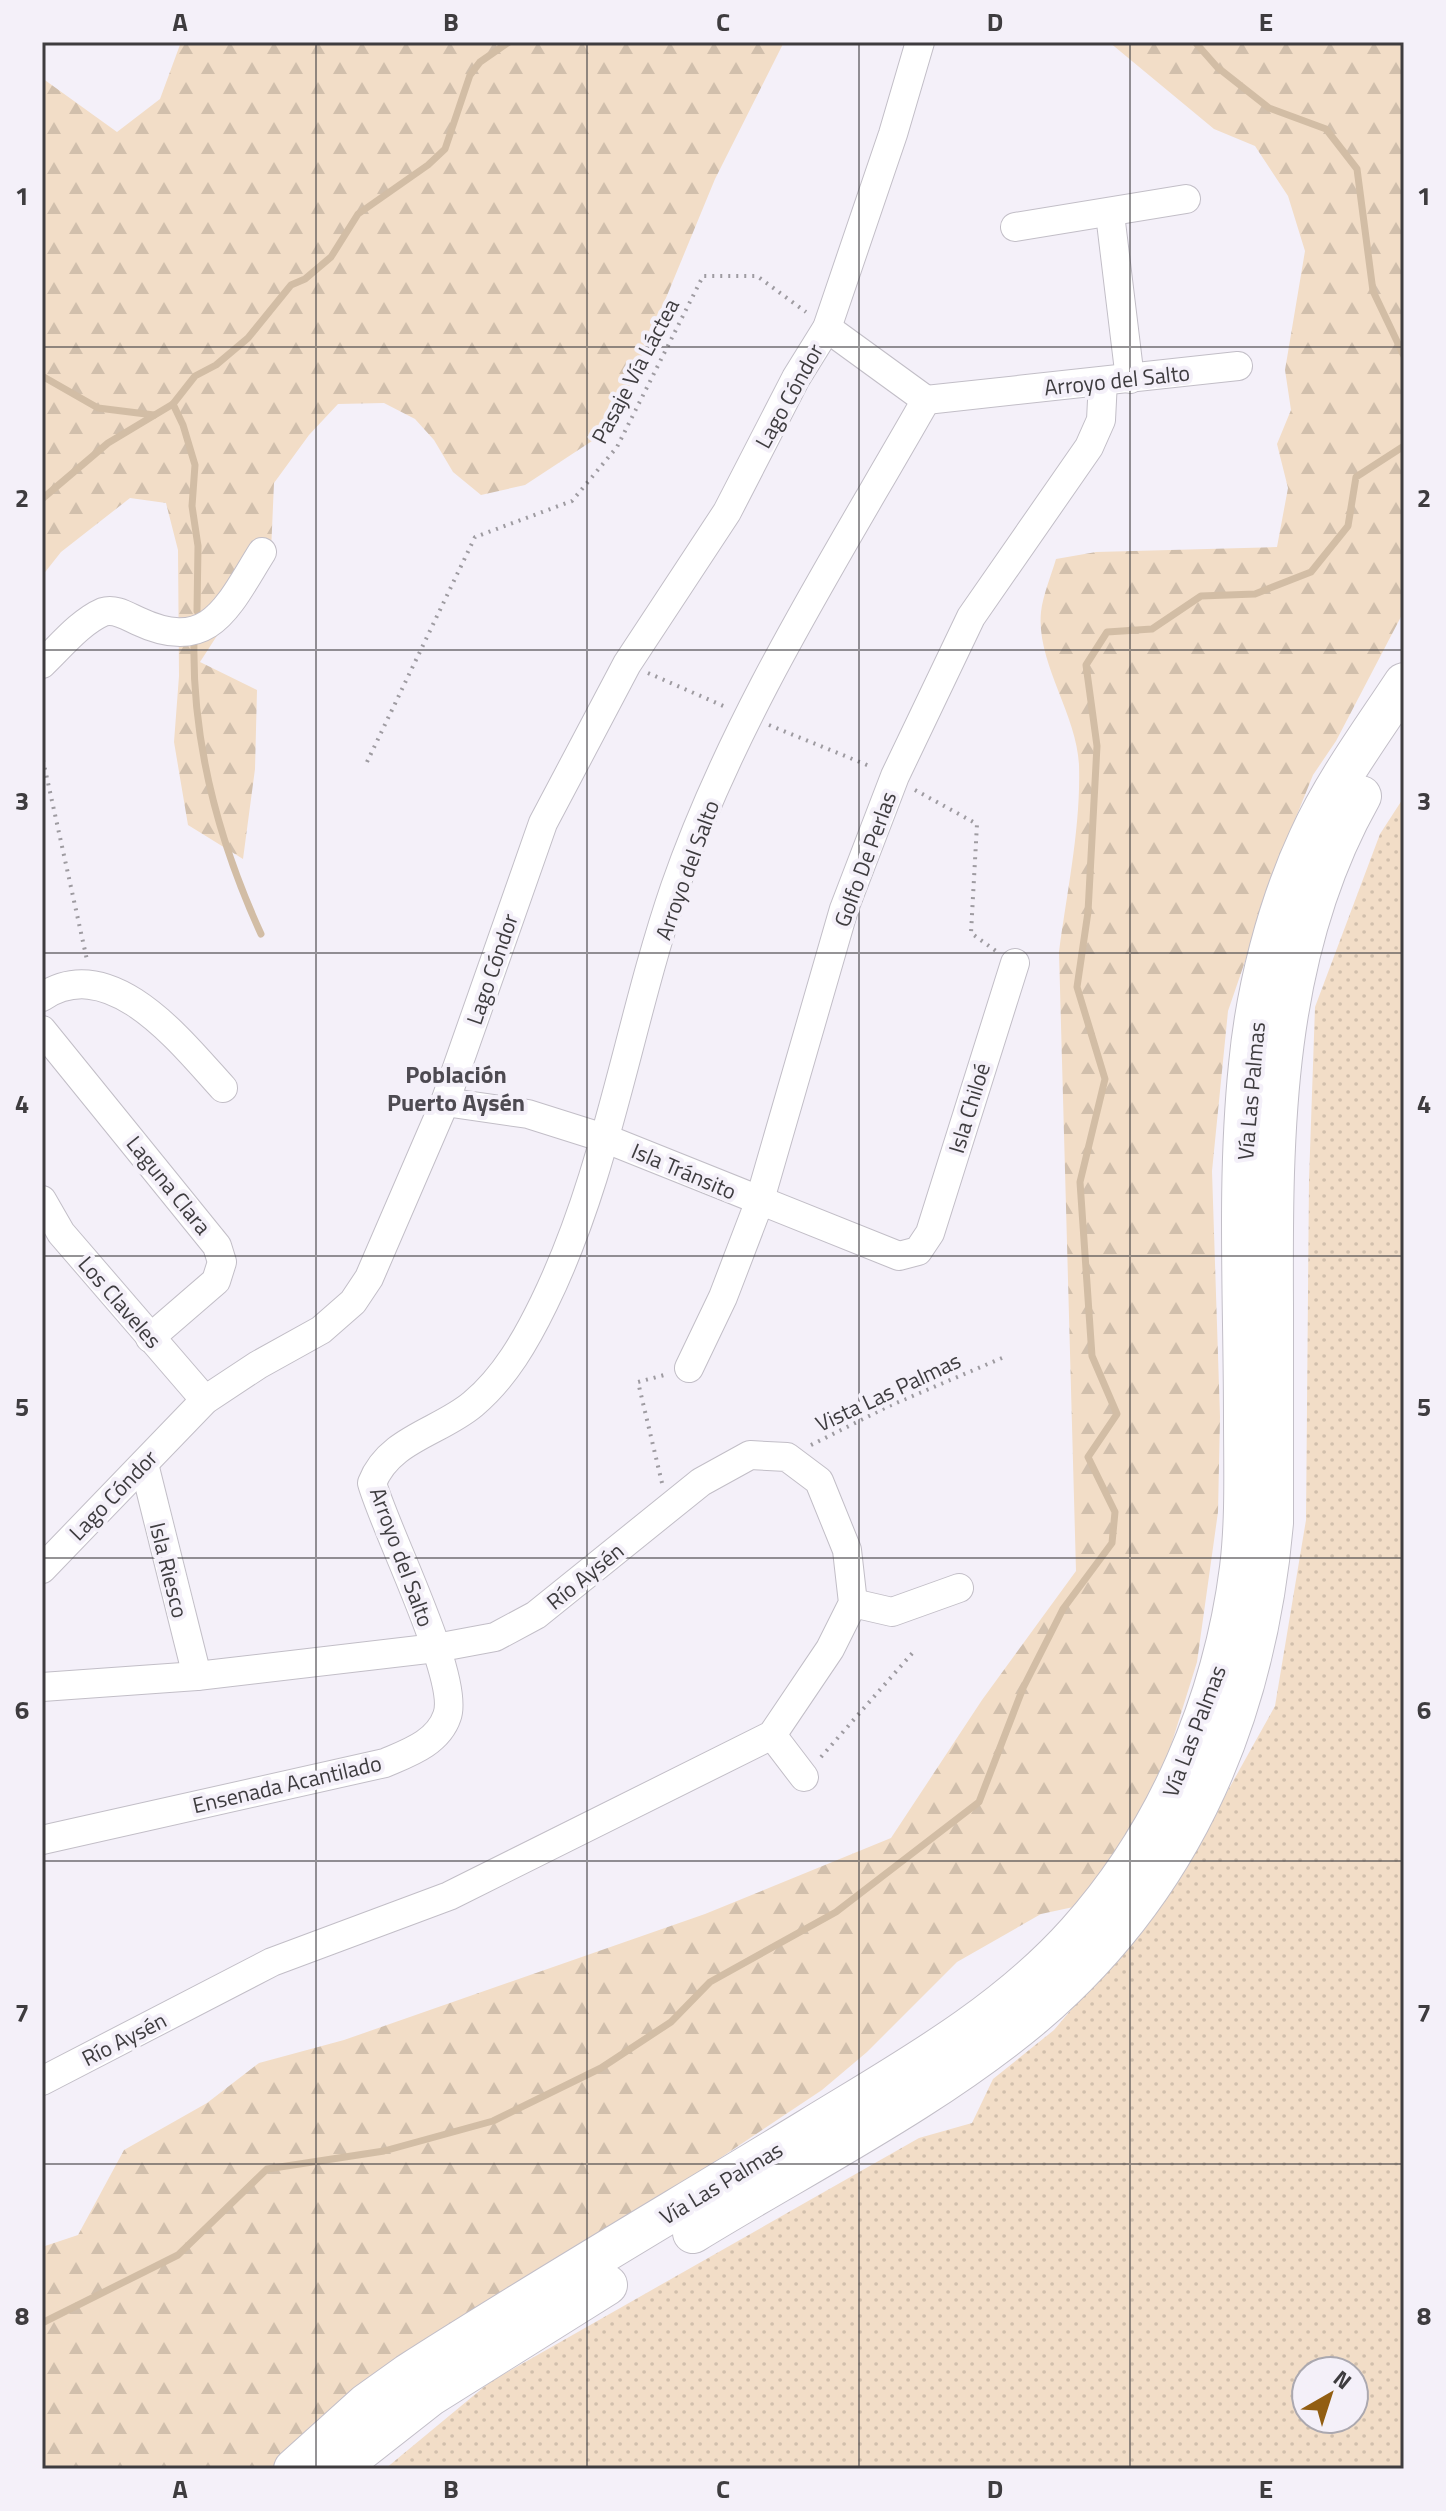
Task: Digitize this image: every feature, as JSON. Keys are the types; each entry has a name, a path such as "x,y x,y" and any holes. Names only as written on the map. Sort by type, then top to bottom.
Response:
{"highway":[{"name":"Vía Las Palmas","path":"294,2469 366,2404 408,2374 822,2121 975,2023 1021,1987 1075,1936 1112,1890 1154,1828 1175,1788 1208,1703 1229,1633 1241,1563 1249,1063 1270,951 1308,841 1328,802 1404,683"},
{"name":"Vía Las Palmas","path":"337,2469 473,2368 945,2094 1033,2016 1099,1951 1156,1878 1194,1814 1236,1719 1257,1638 1273,1523 1272,1200 1278,1089 1291,989 1303,940 1335,848 1371,777 1404,725"}],"street":[{"name":"Lago Cóndor","path":"42,1569 205,1400 258,1365 321,1330 353,1302 369,1278 445,1102 543,823 627,664 727,512 796,378 827,328 893,134 920,42"},
{"path":"1015,227 1110,214 1186,199"},
{"name":"Golfo De Perlas","path":"689,1368 723,1297 759,1203 844,909 895,776 971,617 1089,447 1117,380 1110,214"},
{"name":"Lago Cóndor","path":"827,328 926,400"},
{"name":"Arroyo del Salto","path":"436,1648 372,1483 377,1470 395,1451 472,1405 526,1340 571,1235 604,1138 675,887 747,716 926,400 1238,366"},
{"path":"42,664 105,611 119,612 160,631 186,633 208,627 234,596 262,552"},
{"name":"Isla Chiloé","path":"918,1251 930,1233 1015,963"},
{"path":"42,997 58,987 92,984 131,1000 181,1041 223,1088"},
{"name":"Laguna Clara","path":"42,1030 217,1246 222,1262 216,1281 150,1338"},
{"name":"Isla Tránsito","path":"445,1102 528,1114 604,1138 759,1203 899,1256 918,1251"},
{"name":"Los Claveles","path":"42,1200 61,1233 205,1400"},
{"name":"Río Aysén","path":"42,1687 197,1676 436,1648 495,1637 536,1615 701,1482 750,1455 787,1457"},
{"path":"787,1457 819,1481 847,1550 853,1603 892,1612 959,1588"},
{"name":"Isla Riesco","path":"144,1464 197,1676"},
{"name":"Río Aysén","path":"42,2081 272,1962 449,1896 772,1735 830,1649 853,1603"},
{"name":"Ensenada Acantilado","path":"42,1840 385,1763 419,1749 447,1716 450,1695 436,1648"},
{"path":"772,1735 804,1777"}],"path":[{"name":"Pasaje Vía Láctea","path":"367,762 475,537 572,501 617,447 703,276 757,276 827,328"},
{"path":"43,760 92,984"},
{"path":"895,776 930,801 977,824 971,933 1015,963"},
{"name":"Vista Las Palmas","path":"787,1457 889,1406 1002,1358"},
{"path":"668,1508 638,1382 689,1368"},
{"path":"804,1777 915,1650"}],"green space":[{"path":"181,42 784,42 715,179 619,412 592,441 525,485 481,495 453,472 434,440 415,419 384,403 338,404 309,435 274,483 271,552 200,662 257,690 255,769 243,859 188,825 174,742 179,676 178,550 166,503 130,498 61,552 42,576 42,78 117,132 160,99"},
{"path":"1109,42 1404,42 1404,611 1336,741 1313,775 1286,842 1228,1011 1212,1171 1220,1417 1218,1512 1197,1662 1163,1771 1137,1824 1078,1906 1041,1914 957,1962 867,2052 822,2090 548,2273 277,2469 42,2469 42,2247 78,2235 124,2150 207,2103 259,2063 344,2040 705,1914 891,1838 982,1700 1076,1571 1059,952 1076,835 1079,765 1072,727 1045,650 1041,631 1042,606 1056,559 1096,552 1277,547 1288,488 1277,444 1291,410 1285,370 1305,251 1288,196 1255,146 1214,129"},
{"path":"1404,797 1404,2469 385,2469 490,2382 919,2138 972,2123 993,2079 1054,2030 1173,1889 1275,1706 1306,1520 1309,1180 1315,1007 1380,834"}],"waterway":[{"path":"42,499 108,443 173,404 195,376 216,365 248,338 291,285 305,279 331,257 358,214 428,165 445,149 470,75 480,62 509,42"},
{"path":"1195,42 1217,67 1269,108 1326,129 1357,169 1373,291 1404,356"},
{"path":"42,376 98,408 154,415"},
{"path":"173,404 195,465 192,506 198,546 197,611"},
{"path":"42,2323 178,2255 267,2169 384,2151 493,2121 601,2068 671,2022 710,1982 836,1912 979,1802 1023,1688 1063,1609 1112,1543 1115,1512 1088,1457 1117,1414 1092,1356 1080,1182 1105,1079 1077,987 1088,912 1097,746 1086,665 1107,632 1152,629 1201,596 1255,594 1311,572 1348,526 1356,477 1404,446"},
{"path":"194,641 198,716 211,790 233,863 261,934"}],"district":[{"name":"Población Puerto Aysén","path":"456,1089"}]}
